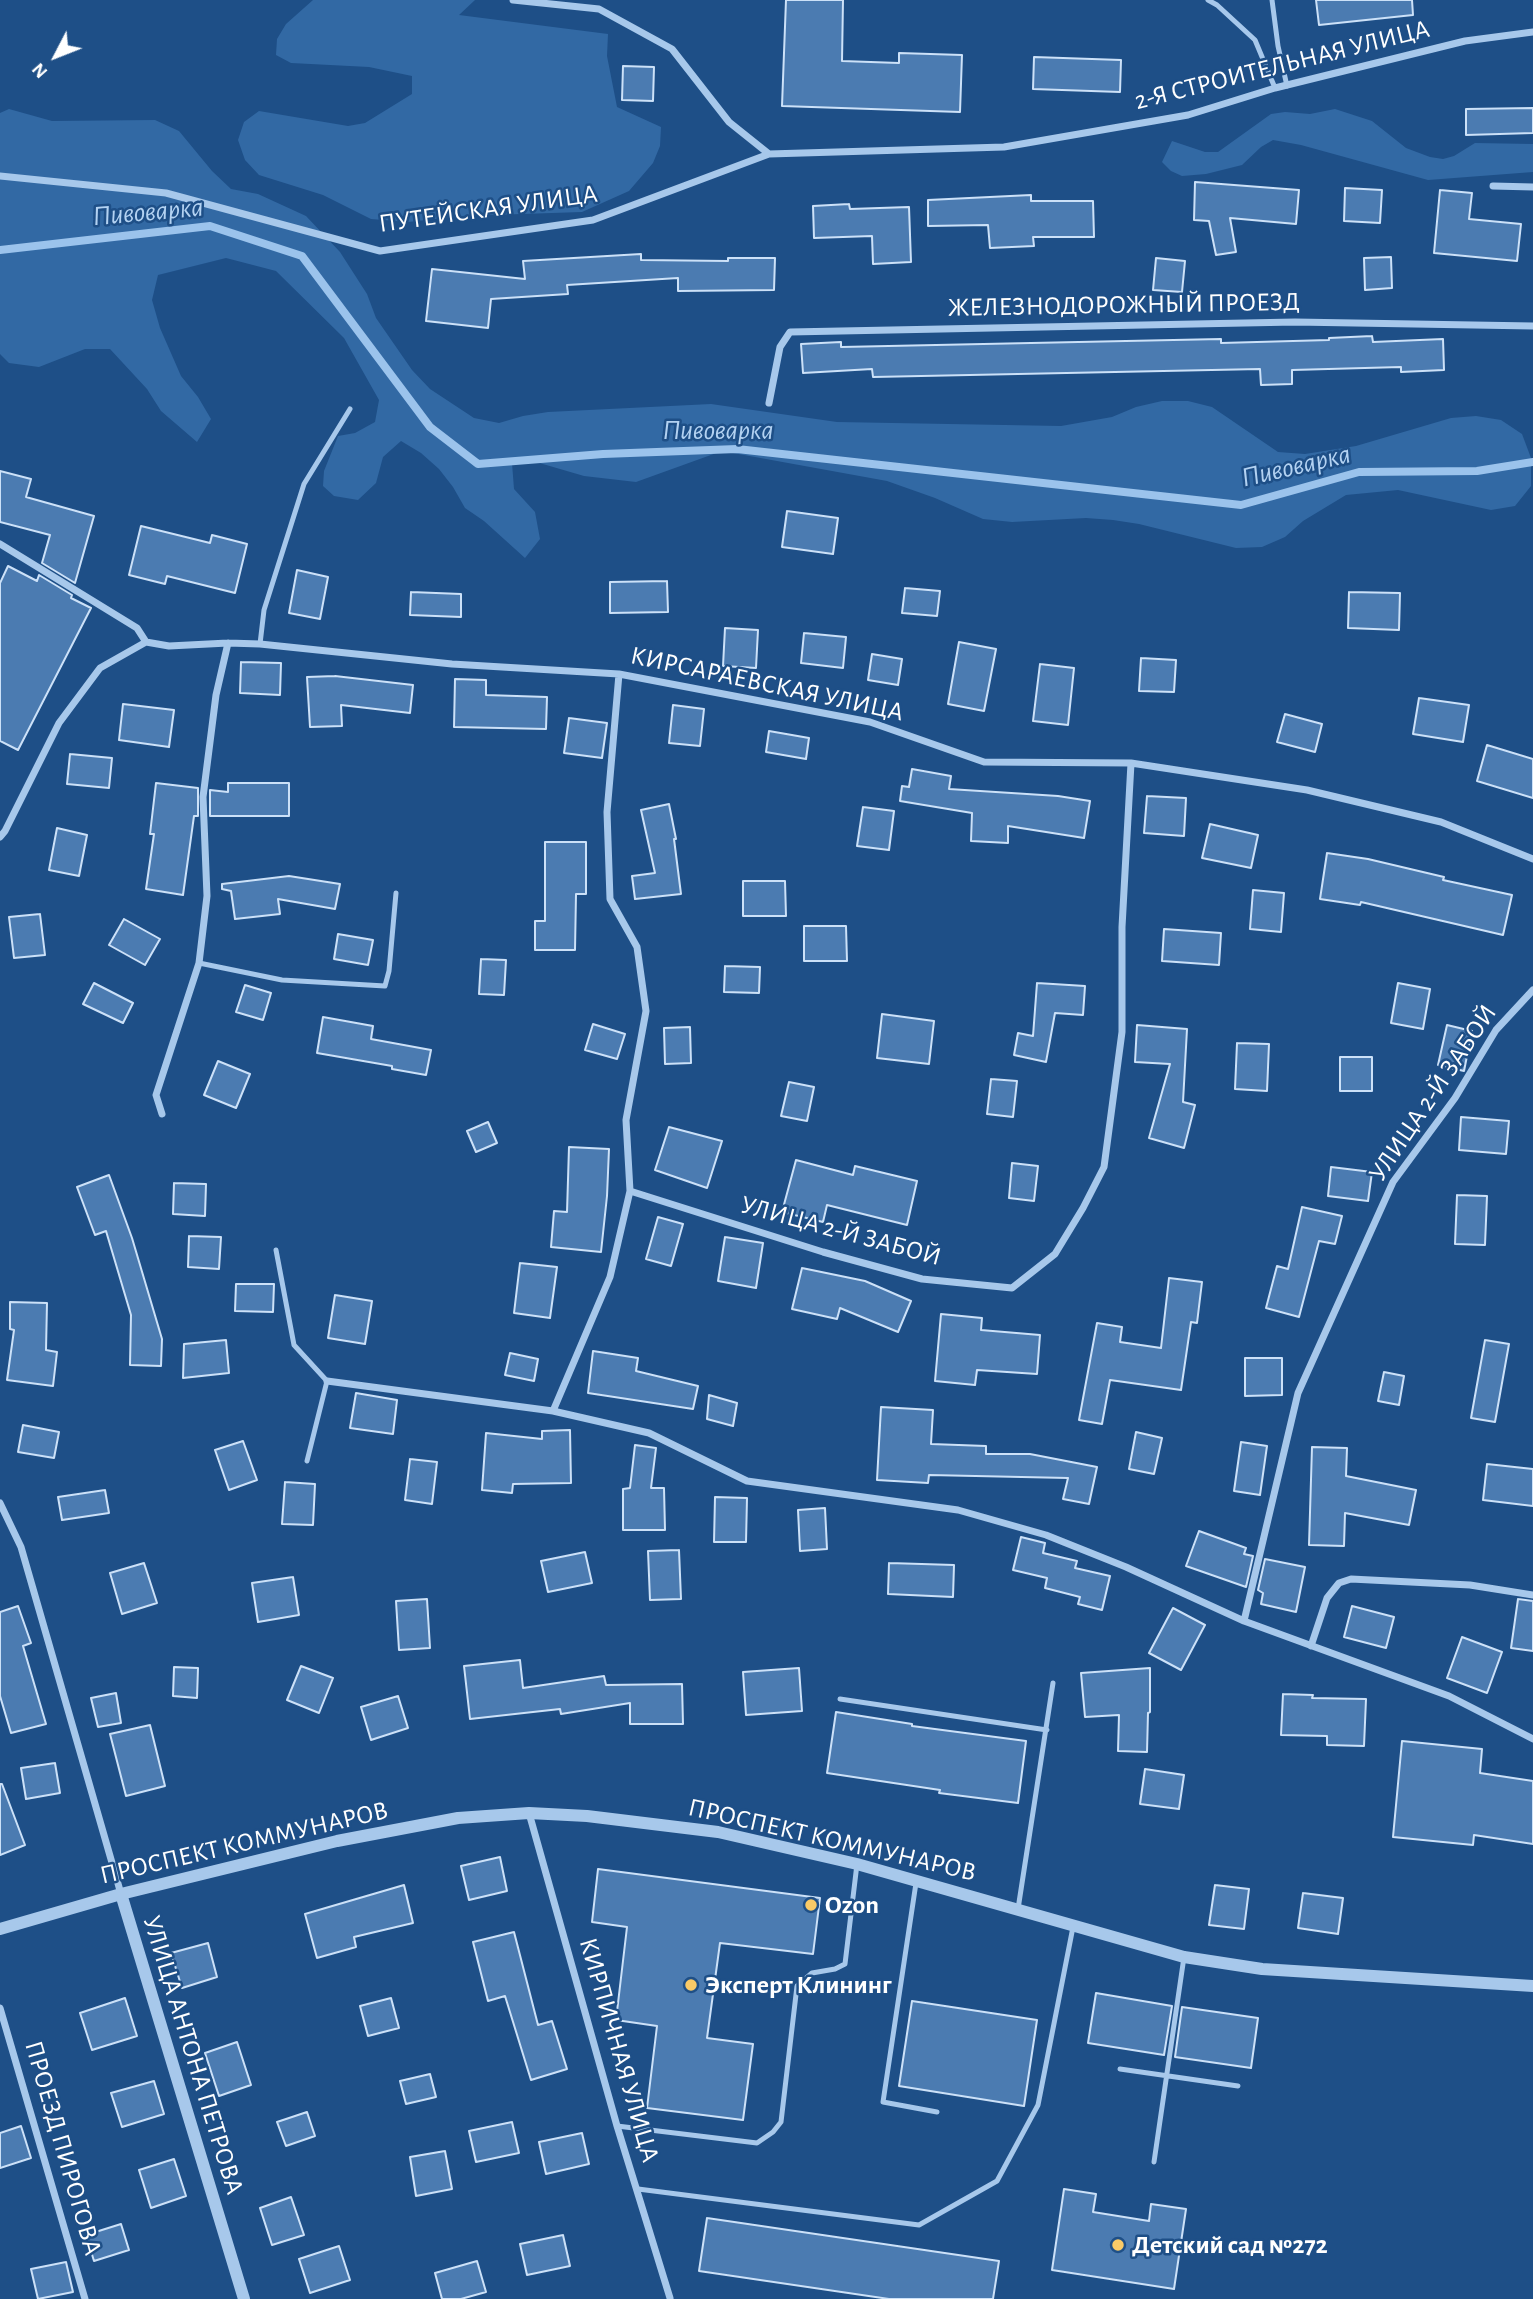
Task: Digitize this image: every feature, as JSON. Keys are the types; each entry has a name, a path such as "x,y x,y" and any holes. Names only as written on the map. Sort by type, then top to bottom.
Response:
{"street":[{"path":"513,0 599,9 673,49 729,122 769,154"},
{"name":"2-Я СТРОИТЕЛЬНАЯ УЛИЦА","path":"769,154 1004,147 1188,116 1275,88 1465,41 1533,32"},
{"name":"ПУТЕЙСКАЯ УЛИЦА","path":"0,176 166,193 380,251 593,220 769,154"},
{"path":"1493,186 1533,187"},
{"name":"ЖЕЛЕЗНОДОРОЖНЫЙ ПРОЕЗД","path":"769,402 780,347 790,332 1295,322 1533,326"},
{"path":"0,544 137,628 146,642 100,668 58,723 0,837"},
{"name":"КИРСАРАЕВСКАЯ УЛИЦА","path":"146,642 169,646 260,644 452,664 619,674 870,722 984,762 1131,763 1307,790 1441,822 1533,859"},
{"path":"162,1114 156,1095 199,963 207,896 203,797 216,695 228,643"},
{"path":"553,1411 610,1278 630,1191 626,1120 646,1011 637,947 610,899 607,812 619,674"},
{"name":"УЛИЦА 2-Й ЗАБОЙ","path":"630,1191 823,1252 922,1279 1012,1288 1055,1254 1083,1209 1104,1167 1122,1032 1122,928 1131,763"},
{"name":"УЛИЦА 2-Й ЗАБОЙ","path":"1244,1620 1298,1393 1393,1182 1455,1098 1496,1030 1533,990"},
{"path":"327,1381 553,1411 649,1433 747,1481 958,1510 1046,1535 1126,1567 1244,1620 1449,1696 1533,1739"},
{"name":"УЛИЦА АНТОНА ПЕТРОВА","path":"0,1503 21,1547 121,1894 244,2299"},
{"path":"1311,1646 1328,1598 1339,1583 1351,1579 1470,1585 1533,1595"},
{"name":"ПРОСПЕКТ КОММУНАРОВ","path":"0,1930 121,1894 337,1841 458,1818 529,1813 587,1816 718,1832 917,1880 1184,1957 1262,1969 1533,1986"},
{"name":"КИРПИЧНАЯ УЛИЦА","path":"529,1813 617,2126 673,2299"},
{"name":"ПРОЕЗД ПИРОГОВА","path":"0,2008 85,2299"}],"lane":[{"path":"1208,0 1255,40 1275,88"},
{"path":"1272,0 1287,86"},
{"path":"260,644 264,610 304,484 350,409"},
{"path":"199,963 282,980 385,986 389,971 396,893"},
{"path":"276,1250 294,1345 327,1381 307,1461"},
{"path":"1018,1909 1053,1684"},
{"path":"840,1699 1047,1730"},
{"path":"617,2126 757,2143 773,2132 781,2122 797,1986 812,1972 835,1969 845,1964 857,1864"},
{"path":"917,1880 883,2102 937,2112"},
{"path":"638,2189 919,2225 997,2181 1038,2105 1073,1927"},
{"path":"1154,2162 1184,1957"},
{"path":"1120,2069 1238,2086"}],"shaded area":[{"path":"313,0 475,0 459,15 608,34 607,56 617,107 661,127 660,146 653,163 629,191 582,212 462,216 408,222 371,219 323,195 259,175 245,160 238,140 244,122 259,111 348,126 365,123 412,94 412,76 369,67 291,63 276,55 277,39 286,24"},
{"path":"9,109 52,121 155,120 179,131 212,171 231,189 258,194 306,216 340,252 367,294 376,318 412,370 430,389 474,418 499,423 548,412 711,404 837,422 1061,426 1112,417 1136,407 1162,401 1188,401 1212,407 1278,452 1305,454 1356,446 1451,418 1476,416 1501,420 1522,434 1531,458 1531,486 1515,506 1491,510 1398,490 1346,495 1303,521 1285,537 1262,547 1236,548 1113,520 1086,518 1012,522 983,519 887,481 722,451 636,482 584,476 536,462 512,463 514,489 535,512 540,539 525,558 484,521 465,508 439,469 421,453 401,441 383,457 376,483 358,500 334,496 323,486 324,471 338,436 355,433 375,422 379,400 344,338 276,271 226,258 158,275 152,300 160,328 181,376 211,419 197,442 161,411 147,389 110,349 85,349 39,367 9,363 0,354 0,113"},
{"path":"1335,109 1372,121 1406,148 1430,157 1443,159 1454,156 1475,143 1533,144 1533,172 1428,180 1301,145 1273,140 1242,165 1206,174 1182,176 1171,171 1162,162 1172,141 1205,152 1218,152 1271,114 1310,114"}],"building":[{"path":"786,0 843,0 842,61 899,63 899,53 962,55 960,112 782,106"},
{"path":"1316,0 1412,0 1413,15 1319,25"},
{"path":"1034,57 1121,60 1120,92 1033,89"},
{"path":"623,66 654,67 653,101 622,100"},
{"path":"1533,108 1533,133 1466,135 1466,109"},
{"path":"1195,182 1299,190 1296,224 1230,218 1236,252 1216,255 1209,221 1194,220"},
{"path":"1345,188 1382,190 1380,223 1344,221"},
{"path":"1440,190 1472,193 1469,219 1521,224 1517,261 1434,253"},
{"path":"1031,195 1031,201 1093,201 1094,237 1033,237 1034,246 990,248 988,225 928,226 928,200"},
{"path":"849,204 850,209 909,207 911,262 873,264 872,236 814,238 813,206"},
{"path":"641,254 641,260 728,261 728,258 775,258 774,290 678,291 678,278 567,285 568,294 491,299 488,328 426,321 432,269 525,279 523,261"},
{"path":"1391,257 1392,288 1365,290 1364,258"},
{"path":"1156,258 1185,261 1182,292 1153,290"},
{"path":"1372,336 1373,342 1443,339 1444,370 1401,372 1401,367 1292,370 1292,384 1261,385 1260,369 873,377 872,369 803,373 801,344 841,342 841,347 1221,339 1221,343"},
{"path":"0,471 31,479 26,497 94,516 75,583 42,563 50,535 0,522"},
{"path":"787,511 838,518 833,554 782,547"},
{"path":"141,526 210,543 212,535 247,544 235,593 167,576 165,584 129,575"},
{"path":"8,566 37,581 39,575 72,595 71,598 91,608 18,750 0,741 0,583"},
{"path":"297,570 328,577 320,619 289,613"},
{"path":"667,581 668,612 610,613 610,582"},
{"path":"905,588 940,591 937,616 902,613"},
{"path":"411,592 461,594 461,617 410,615"},
{"path":"1349,592 1400,593 1399,630 1348,628"},
{"path":"725,628 758,630 756,668 723,666"},
{"path":"804,633 846,637 843,668 801,663"},
{"path":"959,642 996,649 984,711 948,704"},
{"path":"872,654 902,659 898,685 868,680"},
{"path":"1141,658 1176,660 1174,692 1139,691"},
{"path":"241,662 281,663 280,695 240,693"},
{"path":"1040,664 1074,668 1068,725 1033,721"},
{"path":"335,676 413,685 410,713 341,705 342,726 310,727 307,677"},
{"path":"455,679 486,680 486,695 547,697 546,729 454,727"},
{"path":"1419,698 1469,705 1463,742 1413,734"},
{"path":"123,704 174,710 169,747 119,740"},
{"path":"673,705 704,709 700,746 669,743"},
{"path":"1285,714 1322,724 1315,752 1277,742"},
{"path":"569,718 607,723 602,758 564,753"},
{"path":"769,731 809,738 806,759 766,752"},
{"path":"1487,745 1533,759 1533,798 1477,781"},
{"path":"70,754 112,758 109,788 67,784"},
{"path":"912,769 951,776 949,789 1058,796 1090,801 1084,838 1008,826 1008,843 971,841 972,813 900,801 902,786 909,787"},
{"path":"156,783 198,788 198,816 194,816 183,895 146,889 154,834 150,834"},
{"path":"228,783 289,783 289,816 210,816 210,790 228,792"},
{"path":"1147,796 1186,798 1184,836 1144,833"},
{"path":"669,804 676,839 681,894 635,899 632,876 655,873 641,810"},
{"path":"863,807 894,811 889,850 857,846"},
{"path":"1210,824 1258,835 1251,868 1202,858"},
{"path":"57,828 87,835 79,876 49,870"},
{"path":"545,842 586,842 586,894 576,894 575,950 535,950 535,921 545,921"},
{"path":"1327,853 1368,859 1444,877 1443,880 1512,895 1503,935 1361,902 1360,905 1320,899"},
{"path":"289,876 340,884 335,909 278,899 280,914 235,919 231,891 222,889 222,884"},
{"path":"743,881 785,881 786,916 743,916"},
{"path":"1253,890 1284,893 1281,932 1250,929"},
{"path":"40,914 45,955 14,958 9,917"},
{"path":"124,919 160,939 145,965 109,945"},
{"path":"804,926 846,926 847,961 804,961"},
{"path":"1164,929 1221,933 1219,965 1162,961"},
{"path":"338,934 373,940 368,965 334,959"},
{"path":"481,959 506,960 504,995 479,994"},
{"path":"725,966 760,967 759,993 724,992"},
{"path":"94,983 133,1003 123,1023 83,1004"},
{"path":"1037,983 1085,986 1083,1015 1055,1013 1046,1062 1014,1055 1018,1033 1033,1036"},
{"path":"1398,983 1430,989 1423,1029 1391,1023"},
{"path":"245,985 271,993 263,1020 236,1012"},
{"path":"882,1014 934,1021 929,1064 877,1058"},
{"path":"323,1017 373,1026 371,1039 431,1050 426,1075 317,1053"},
{"path":"593,1024 625,1034 617,1059 585,1050"},
{"path":"1137,1025 1187,1029 1183,1102 1195,1105 1184,1148 1149,1138 1170,1064 1135,1062"},
{"path":"1447,1025 1472,1031 1464,1071 1438,1065"},
{"path":"690,1027 691,1063 665,1064 664,1028"},
{"path":"1237,1043 1269,1044 1267,1091 1235,1089"},
{"path":"1340,1057 1372,1057 1372,1091 1340,1091"},
{"path":"218,1061 250,1074 236,1108 204,1095"},
{"path":"991,1079 1017,1081 1013,1117 987,1114"},
{"path":"789,1082 814,1087 807,1121 781,1116"},
{"path":"1461,1117 1509,1121 1506,1154 1459,1150"},
{"path":"488,1122 497,1143 476,1152 467,1131"},
{"path":"669,1127 722,1141 707,1188 655,1170"},
{"path":"569,1147 609,1149 601,1252 551,1247 554,1211 567,1212"},
{"path":"796,1160 853,1175 855,1166 917,1181 907,1225 827,1205 823,1222 782,1212"},
{"path":"1012,1163 1038,1166 1034,1201 1009,1198"},
{"path":"1331,1167 1372,1172 1368,1201 1328,1196"},
{"path":"109,1175 132,1238 162,1339 161,1366 130,1365 131,1315 106,1231 95,1235 77,1187"},
{"path":"174,1183 206,1184 205,1216 173,1214"},
{"path":"1457,1195 1487,1196 1485,1245 1455,1244"},
{"path":"1302,1207 1342,1216 1335,1244 1319,1241 1299,1317 1266,1308 1277,1266 1288,1269"},
{"path":"658,1217 683,1224 671,1266 646,1259"},
{"path":"189,1236 221,1237 219,1269 188,1267"},
{"path":"725,1237 763,1243 756,1288 718,1281"},
{"path":"520,1263 557,1267 550,1318 514,1313"},
{"path":"802,1268 865,1281 911,1301 898,1332 840,1308 837,1319 792,1309"},
{"path":"1169,1278 1202,1282 1197,1323 1191,1322 1181,1390 1110,1380 1102,1424 1079,1420 1097,1323 1122,1327 1120,1342 1161,1348"},
{"path":"236,1284 274,1284 273,1312 235,1311"},
{"path":"335,1295 372,1301 365,1344 328,1338"},
{"path":"10,1302 47,1303 46,1350 57,1352 53,1386 7,1380 14,1330 10,1329"},
{"path":"941,1314 982,1318 981,1330 1040,1335 1037,1374 977,1370 975,1385 935,1381"},
{"path":"226,1340 229,1373 183,1378 184,1344"},
{"path":"1485,1340 1509,1344 1495,1422 1471,1418"},
{"path":"593,1351 638,1358 636,1371 698,1386 693,1409 588,1393"},
{"path":"510,1353 538,1359 534,1381 505,1375"},
{"path":"1245,1358 1282,1358 1282,1395 1245,1396"},
{"path":"1384,1372 1404,1376 1399,1405 1378,1401"},
{"path":"356,1393 397,1400 393,1434 350,1428"},
{"path":"709,1395 737,1403 733,1426 707,1419"},
{"path":"881,1407 933,1410 931,1444 986,1446 986,1454 1030,1454 1097,1467 1089,1504 1063,1499 1068,1478 929,1475 928,1483 877,1480"},
{"path":"23,1425 59,1432 54,1458 18,1452"},
{"path":"570,1430 571,1483 513,1484 512,1493 482,1490 486,1433 542,1439 542,1431"},
{"path":"1136,1432 1162,1438 1154,1474 1129,1469"},
{"path":"243,1441 257,1480 229,1490 215,1450"},
{"path":"1241,1442 1267,1446 1260,1495 1234,1491"},
{"path":"635,1445 656,1448 651,1488 664,1488 665,1530 623,1530 623,1489 630,1488"},
{"path":"1312,1447 1347,1448 1346,1476 1416,1490 1409,1525 1345,1513 1344,1546 1309,1545"},
{"path":"410,1459 437,1462 432,1504 405,1500"},
{"path":"1487,1464 1533,1469 1533,1506 1483,1500"},
{"path":"285,1482 315,1484 313,1525 282,1524"},
{"path":"105,1490 109,1513 62,1520 58,1497"},
{"path":"715,1497 747,1498 746,1542 714,1542"},
{"path":"825,1508 827,1549 800,1551 798,1510"},
{"path":"1199,1531 1246,1548 1244,1554 1253,1556 1246,1587 1186,1566"},
{"path":"1021,1537 1045,1543 1043,1553 1077,1561 1075,1568 1110,1576 1102,1610 1078,1604 1080,1597 1045,1588 1047,1578 1013,1570"},
{"path":"679,1550 681,1599 650,1600 648,1551"},
{"path":"585,1552 592,1583 548,1592 541,1561"},
{"path":"1265,1559 1305,1567 1296,1612 1261,1604 1263,1593 1258,1590"},
{"path":"144,1563 157,1603 122,1614 110,1573"},
{"path":"889,1563 954,1565 953,1597 888,1594"},
{"path":"293,1577 299,1615 258,1622 252,1583"},
{"path":"427,1599 430,1648 399,1650 396,1601"},
{"path":"1518,1599 1533,1601 1533,1651 1511,1648"},
{"path":"18,1606 31,1643 23,1646 46,1724 11,1733 0,1696 0,1612"},
{"path":"1352,1606 1394,1617 1386,1648 1344,1637"},
{"path":"1173,1608 1205,1625 1181,1670 1149,1653"},
{"path":"1462,1637 1502,1652 1487,1693 1447,1678"},
{"path":"520,1660 523,1688 604,1676 606,1685 682,1684 683,1724 630,1724 630,1703 561,1714 560,1709 470,1719 464,1666"},
{"path":"301,1666 333,1678 319,1713 287,1700"},
{"path":"174,1667 198,1668 197,1698 173,1696"},
{"path":"799,1668 802,1711 746,1715 743,1672"},
{"path":"1150,1668 1147,1752 1118,1751 1119,1715 1085,1717 1081,1673"},
{"path":"116,1693 121,1723 98,1727 91,1698"},
{"path":"1283,1694 1313,1695 1312,1698 1366,1699 1364,1746 1327,1745 1327,1736 1281,1735"},
{"path":"398,1696 408,1728 371,1740 361,1707"},
{"path":"836,1712 912,1726 1026,1741 1018,1803 939,1793 940,1790 827,1773"},
{"path":"150,1725 165,1786 126,1796 110,1734"},
{"path":"1402,1741 1482,1749 1480,1773 1533,1781 1533,1844 1474,1835 1473,1845 1393,1837"},
{"path":"55,1763 60,1793 26,1799 21,1768"},
{"path":"1145,1769 1184,1775 1179,1809 1140,1804"},
{"path":"0,1784 25,1845 0,1855"},
{"path":"500,1857 507,1891 469,1900 461,1866"},
{"path":"598,1869 820,1898 813,1954 720,1943 707,2038 753,2044 743,2120 647,2108 657,2026 616,2020 627,1927 592,1922"},
{"path":"404,1885 413,1923 354,1937 356,1947 317,1958 305,1914"},
{"path":"1215,1885 1249,1889 1244,1929 1209,1925"},
{"path":"1303,1893 1343,1898 1338,1934 1298,1928"},
{"path":"514,1932 538,2025 552,2021 567,2069 531,2080 505,1996 488,2001 473,1942"},
{"path":"208,1943 217,1977 182,1988 171,1953"},
{"path":"1096,1993 1172,2006 1164,2055 1088,2043"},
{"path":"125,1998 137,2036 92,2050 80,2013"},
{"path":"391,1998 399,2028 368,2036 360,2006"},
{"path":"912,2001 1037,2020 1024,2106 899,2086"},
{"path":"1182,2007 1258,2018 1251,2068 1175,2057"},
{"path":"237,2042 251,2085 219,2096 205,2053"},
{"path":"430,2074 436,2097 406,2104 400,2081"},
{"path":"154,2081 164,2114 122,2127 111,2093"},
{"path":"307,2112 315,2136 286,2146 277,2122"},
{"path":"512,2122 519,2153 476,2162 469,2131"},
{"path":"21,2126 31,2158 0,2168 0,2133"},
{"path":"582,2133 589,2164 546,2174 539,2142"},
{"path":"445,2151 452,2189 416,2196 410,2157"},
{"path":"174,2159 186,2196 151,2208 139,2170"},
{"name":"Детский сад №272","path":"1064,2189 1096,2194 1093,2212 1149,2221 1151,2204 1186,2209 1174,2289 1052,2270"},
{"path":"291,2197 304,2235 272,2245 260,2208"},
{"path":"707,2218 999,2261 993,2299 889,2299 699,2271"},
{"path":"121,2224 129,2250 94,2261 86,2235"},
{"path":"563,2235 570,2266 527,2275 520,2244"},
{"path":"339,2246 350,2280 310,2293 299,2259"},
{"path":"477,2261 486,2292 461,2299 442,2299 435,2273"},
{"path":"66,2262 73,2292 38,2299 31,2269"}],"waterway":[{"name":"Пивоварка","path":"0,250 210,226 302,256 430,427 478,464 603,454 737,449 1241,505 1359,472 1477,471 1533,462"}],"place":[{"name":"Ozon","path":"811,1905"},
{"name":"Эксперт Клининг","path":"691,1985"},
{"name":"Детский сад №272","path":"1118,2245"}]}
